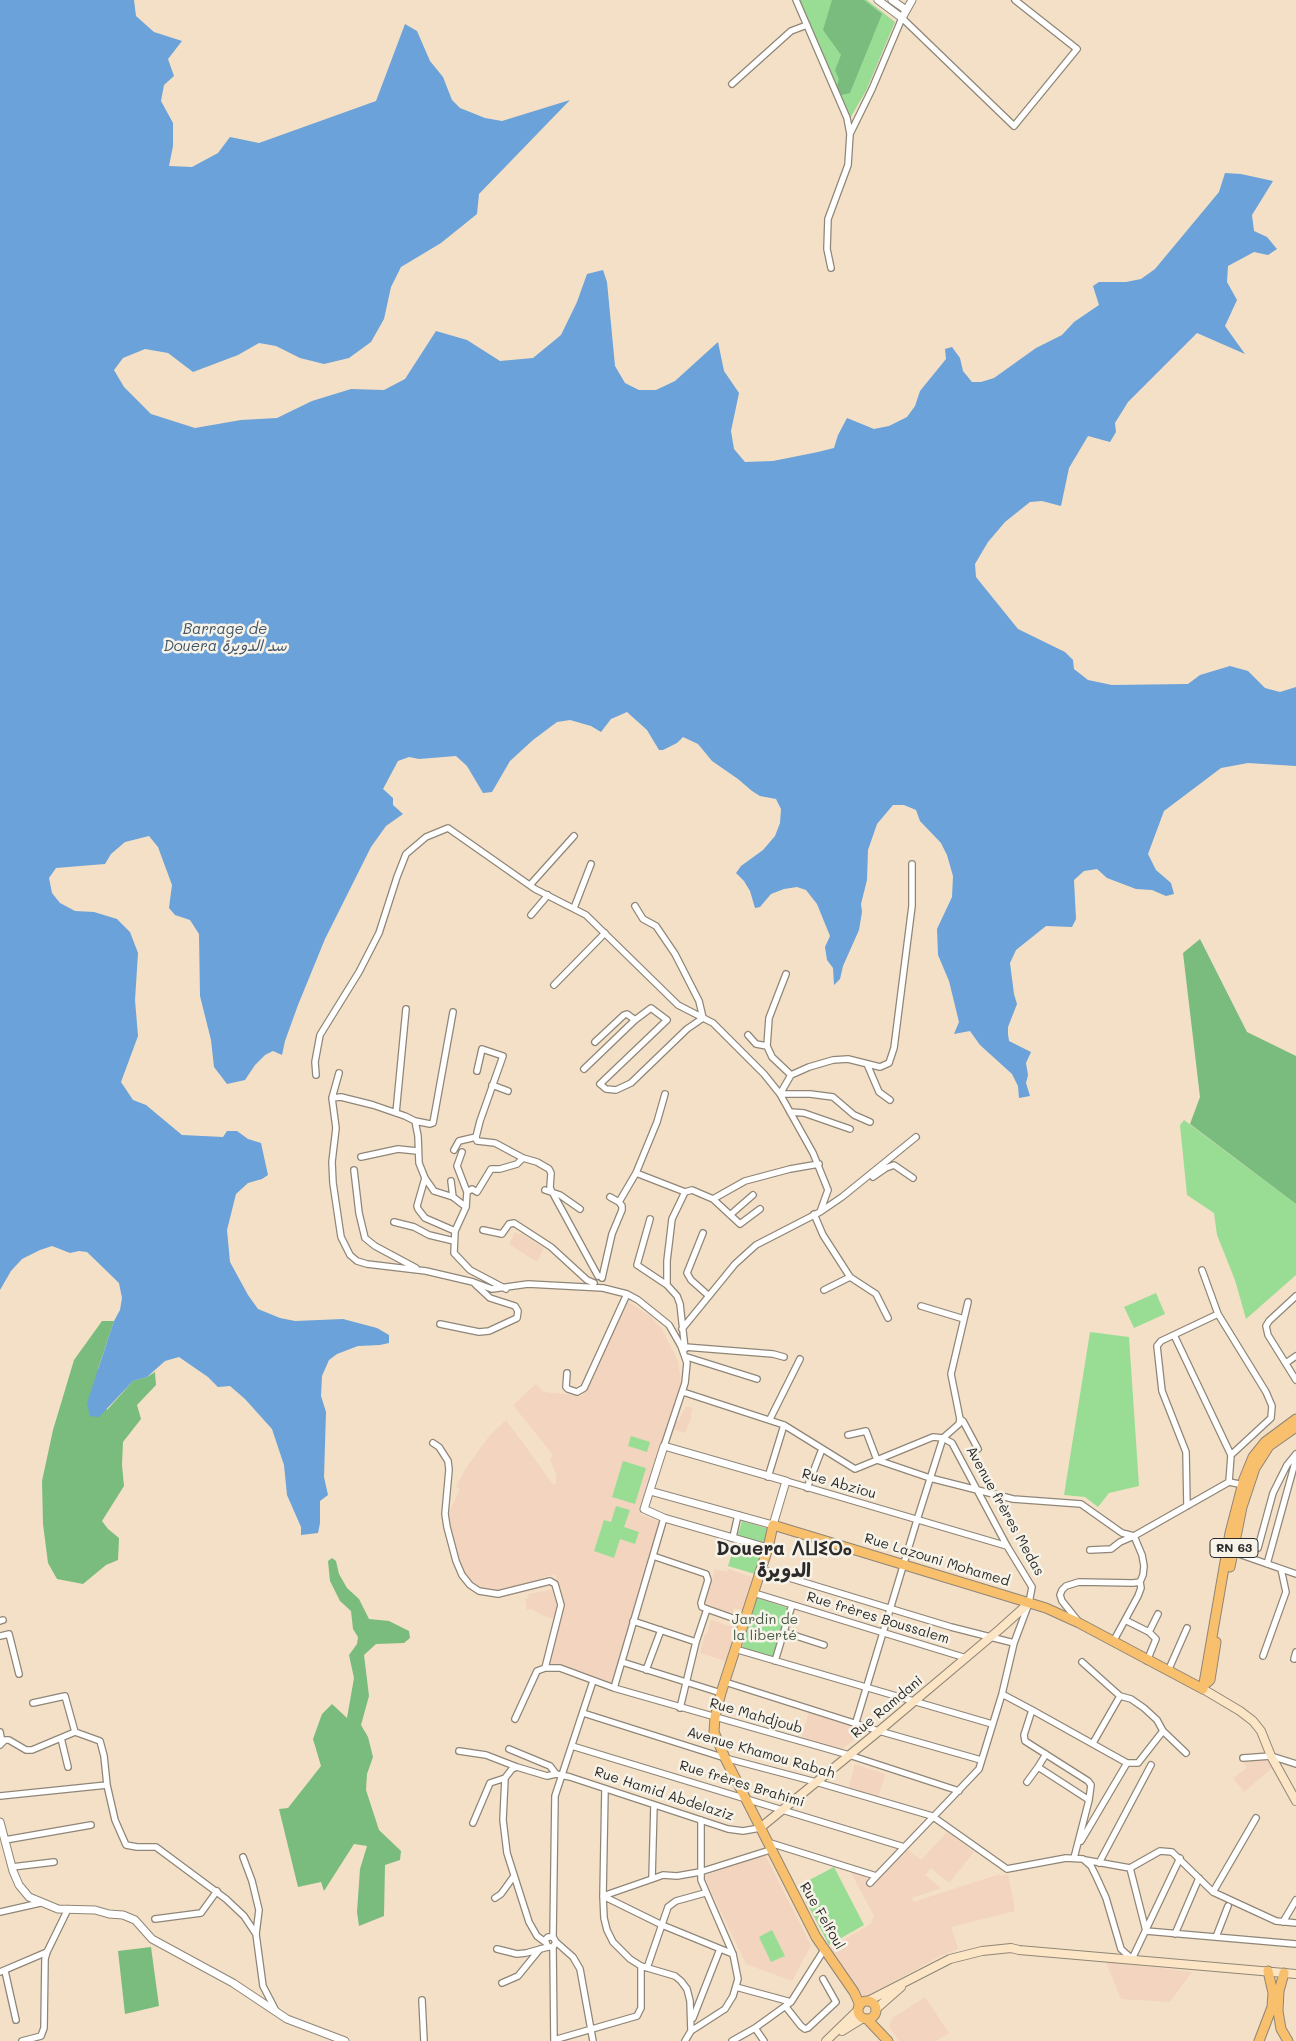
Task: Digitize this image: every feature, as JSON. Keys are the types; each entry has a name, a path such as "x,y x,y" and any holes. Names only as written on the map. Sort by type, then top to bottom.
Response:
{"main road":[{"path":"1296,1419 1272,1435 1249,1465 1245,1485 1230,1532 1203,1680 1203,1687 1240,1711 1261,1731 1271,1756 1296,1801"},
{"name":"RN 63","path":"1203,1687 1210,1680 1245,1485 1269,1446 1296,1427"},
{"path":"715,1717 768,1548 773,1525"},
{"name":"Rue Lazouni Mohamed","path":"773,1525 1029,1603 1079,1623 1147,1661 1203,1687"},
{"name":"Rue Ramdani","path":"760,1828 849,1756 1029,1603"},
{"name":"Rue Felfoul","path":"715,1717 714,1732 769,1846 816,1937 863,2004"},
{"path":"828,2040 863,2004 950,1960 992,1949 1011,1948 1296,1974"},
{"path":"1260,2041 1272,2007 1273,1993 1268,1972"},
{"path":"1284,1972 1278,1999 1279,2021 1288,2041"},
{"path":"1281,1984 1296,1974"},
{"path":"828,2040 870,2015 910,1979"},
{"path":"863,2004 872,2003 870,2015 888,2041"},
{"path":"863,2004 859,2015 870,2015"}],"street":[{"path":"796,0 847,118 850,134 848,166 828,220 827,249 831,268"},
{"path":"878,0 902,18 1014,126 1077,49 1015,0"},
{"path":"892,0 906,10"},
{"path":"850,134 872,89 902,18 912,0"},
{"path":"732,84 791,30 807,25"},
{"path":"316,1075 315,1062 320,1035 359,972 379,933 406,854 426,837 448,828 530,885 586,915 678,1005 713,1023 744,1053 780,1094 819,1164 828,1190 817,1213 823,1235 850,1277 876,1294 880,1299 888,1318"},
{"path":"530,885 574,836"},
{"path":"574,908 591,864"},
{"path":"780,1094 791,1075 808,1067 833,1060 848,1059 884,1066 889,1063 894,1048 912,906 912,864"},
{"path":"531,915 548,895"},
{"path":"635,906 643,919 656,926 675,954 699,1001 703,1018"},
{"path":"554,985 604,933"},
{"path":"786,974 769,1018 767,1046 772,1057 791,1075"},
{"path":"396,1113 406,1008"},
{"path":"584,1069 635,1020 651,1008 667,1020 600,1084 606,1089 616,1090 631,1084 687,1029 703,1018"},
{"path":"332,1098 342,1097 396,1113 415,1121 430,1124 433,1122 453,1012"},
{"path":"595,1042 624,1015 627,1014 635,1020"},
{"path":"748,1035 756,1044 767,1046"},
{"path":"476,1137 502,1056 482,1049 478,1071"},
{"path":"867,1064 879,1092 890,1100"},
{"path":"339,1073 332,1098 336,1128 332,1162 333,1184 344,1245 350,1255 357,1261 367,1264 418,1270 473,1282 492,1289 506,1289 528,1284 597,1283"},
{"path":"492,1085 508,1091"},
{"path":"597,1283 612,1234 622,1210 622,1206 615,1201 636,1172 657,1122 665,1094"},
{"path":"780,1094 810,1094 832,1097 854,1114 870,1122"},
{"path":"790,1112 804,1113 850,1129"},
{"path":"415,1121 418,1136 417,1151 419,1163 425,1178 434,1191 453,1197 466,1207"},
{"path":"454,1150 460,1141 476,1137"},
{"path":"476,1137 478,1140 495,1143 549,1169 551,1173 550,1185 553,1193 597,1283"},
{"path":"682,1329 735,1264 756,1245 817,1213 858,1184 916,1137"},
{"path":"362,1157 398,1150 417,1151"},
{"path":"462,1152 457,1166 467,1192 466,1207 454,1231 454,1253 470,1270 506,1289"},
{"path":"467,1192 472,1189 477,1192 492,1169 500,1169 517,1164 523,1158"},
{"path":"713,1199 745,1181 790,1168 819,1164"},
{"path":"858,1184 866,1182 892,1165 897,1166 913,1178"},
{"path":"354,1170 359,1213 366,1238 375,1246 418,1270"},
{"path":"636,1172 685,1192 692,1190 713,1199 738,1222 743,1224 760,1208"},
{"path":"425,1178 417,1206 418,1209 424,1218 454,1231"},
{"path":"451,1181 453,1197"},
{"path":"545,1190 560,1195 580,1209"},
{"path":"667,1284 672,1219 685,1192"},
{"path":"730,1215 753,1196"},
{"path":"650,1218 638,1265 667,1284 677,1296 680,1304 685,1347 686,1377 644,1508 664,1518 768,1548"},
{"path":"394,1222 414,1227 428,1236 454,1241"},
{"path":"483,1230 502,1234 509,1224 514,1223 551,1247 597,1283 627,1294 644,1304 669,1325 681,1346 686,1360"},
{"path":"703,1233 687,1273 691,1280 709,1296"},
{"path":"1202,1270 1218,1314 1266,1392 1272,1406 1273,1413 1268,1422 1232,1455"},
{"path":"824,1290 850,1277"},
{"path":"440,1324 479,1332 489,1331 517,1318 518,1311 515,1306 490,1298 473,1282"},
{"path":"568,1373 566,1387 568,1389 577,1392 584,1388 627,1294"},
{"path":"1296,1296 1266,1326 1268,1335 1296,1380"},
{"path":"968,1302 951,1374 960,1419 963,1421 978,1449"},
{"path":"920,1306 964,1319"},
{"path":"1187,1506 1186,1452 1162,1391 1157,1349 1159,1342 1218,1314"},
{"path":"1174,1335 1232,1455 1229,1482"},
{"path":"685,1347 773,1354 784,1357"},
{"path":"1286,1363 1296,1356"},
{"path":"770,1419 800,1359"},
{"path":"686,1360 757,1379"},
{"path":"682,1392 784,1425 855,1469 925,1439 943,1438"},
{"path":"856,1722 943,1438 956,1427 960,1419"},
{"path":"768,1477 784,1425"},
{"path":"848,1434 866,1431 876,1460"},
{"name":"Avenue frères Medas","path":"943,1438 954,1445 976,1490 1032,1587 1029,1603"},
{"path":"433,1443 439,1447 448,1461 449,1470 445,1514 447,1527 456,1561 462,1575 470,1585 479,1591 498,1594 550,1581 555,1584 561,1605 545,1668 537,1671 516,1719"},
{"name":"Rue Abziou","path":"664,1446 1007,1546"},
{"path":"807,1488 822,1449"},
{"path":"1258,1548 1273,1493 1287,1465 1296,1454"},
{"path":"1267,1564 1296,1459"},
{"path":"876,1460 930,1478 1013,1499 1081,1504 1122,1533 1134,1536"},
{"path":"773,1525 786,1481"},
{"path":"1090,1550 1111,1549 1120,1542 1229,1482 1245,1485"},
{"name":"Rue Lazouni Mohamed","path":"650,1491 773,1525"},
{"path":"733,1537 738,1515"},
{"path":"614,1688 664,1518"},
{"path":"1113,1642 1141,1588 1140,1582 1144,1566 1142,1555 1134,1536"},
{"path":"1233,1552 1296,1574"},
{"path":"653,1556 706,1574 708,1580 700,1604 702,1607 744,1622"},
{"path":"760,1569 891,1609 1014,1643"},
{"path":"1263,1656 1286,1592 1281,1569"},
{"path":"1079,1623 1062,1601 1062,1590 1066,1586 1079,1582 1140,1582"},
{"name":"Rue frères Boussalem","path":"754,1593 966,1658"},
{"path":"870,1883 978,1769 1002,1694 1014,1643 1029,1603"},
{"path":"775,1660 792,1605"},
{"path":"680,1708 696,1642 707,1610"},
{"path":"1148,1632 1158,1614"},
{"path":"1125,1620 1155,1636 1156,1641 1147,1661"},
{"path":"633,1621 696,1642"},
{"path":"1168,1671 1186,1628"},
{"path":"646,1670 661,1630"},
{"path":"784,1632 824,1645"},
{"path":"0,1636 8,1634 19,1674"},
{"path":"735,1649 992,1724"},
{"path":"1294,1658 1296,1652"},
{"path":"622,1662 722,1693"},
{"path":"1082,1662 1120,1696 1132,1700 1144,1708 1157,1720 1163,1731 1186,1753"},
{"name":"Rue Mahdjoub","path":"545,1668 560,1668 614,1688 959,1790"},
{"path":"592,1681 572,1746 559,1775 555,1796 551,1943 554,2040 633,2018 640,2013 644,1967 668,1907 671,1904 705,1893"},
{"path":"725,1682 981,1760"},
{"path":"1002,1694 1127,1763 1138,1763 1163,1731"},
{"path":"33,1704 64,1696 74,1732"},
{"path":"1093,1743 1120,1696"},
{"path":"1032,1710 1023,1739 1088,1781 1092,1789 1074,1858 1130,1868 1160,1851 1172,1852 1213,1892 1276,1921 1296,1923"},
{"name":"Avenue Khamou Rabah","path":"583,1713 725,1758 932,1816 1007,1869 1074,1858"},
{"path":"0,1732 1,1744 9,1740 30,1750 74,1732 100,1741 115,1820 126,1845 156,1847 217,1892 244,1916 256,1934"},
{"path":"61,1738 68,1767"},
{"name":"Rue frères Brahimi","path":"572,1746 783,1808 904,1847"},
{"path":"509,1749 550,1766 559,1775"},
{"path":"459,1752 486,1755 547,1776 559,1775"},
{"path":"1027,1782 1046,1754"},
{"path":"1243,1758 1271,1756 1296,1764"},
{"path":"1075,1850 1127,1763"},
{"path":"1099,1863 1152,1765"},
{"path":"1038,1766 1089,1800"},
{"path":"517,1767 509,1771 505,1778 504,1836 514,1876 528,1922 537,1936 551,1943 572,1958 580,1969 590,2029 594,2041"},
{"name":"Rue Hamid Abdelaziz","path":"559,1775 736,1831 760,1828"},
{"path":"473,1823 490,1783 505,1778"},
{"path":"0,1796 107,1785"},
{"path":"605,1789 604,1918 613,1942 621,1951 644,1967 666,1972 681,1981 687,1989 690,2001 691,2022 690,2031 685,2041"},
{"path":"652,1879 654,1805"},
{"path":"1213,1892 1256,1818"},
{"path":"690,2031 725,2009 736,1987 738,1972 733,1954 705,1893 700,1872 701,1820"},
{"path":"0,1822 12,1867 19,1885 29,1897 58,1909 95,1910 123,1915 135,1920 152,1939 233,1983 277,2013 307,2028 346,2041"},
{"path":"5,1840 91,1825"},
{"path":"603,1896 664,1875 677,1876 700,1872 769,1846 876,1876"},
{"path":"243,1857 252,1881 259,1910 256,1934 263,1986 277,2013"},
{"path":"1083,1860 1091,1866 1106,1898 1121,1948 1132,1959 1180,1858"},
{"path":"12,1867 54,1862"},
{"path":"1130,1868 1146,1930"},
{"path":"495,1898 501,1894 514,1876"},
{"path":"1174,1934 1199,1878"},
{"path":"155,1919 201,1913 217,1892"},
{"path":"603,1896 662,1925 733,1954"},
{"path":"1282,1922 1296,1900"},
{"path":"0,1912 40,1903"},
{"path":"1216,1937 1228,1906"},
{"path":"22,2041 41,2036 44,2028 47,1952 68,1909"},
{"path":"1146,1930 1296,1944"},
{"path":"497,1949 520,1954 540,1949 551,1943"},
{"path":"691,2022 720,1948"},
{"path":"502,1983 518,1976 540,1949"},
{"path":"732,2041 789,2004 824,1950"},
{"path":"16,2020 2,1971 47,1952"},
{"path":"736,1987 789,2004 804,2029 808,2028 836,2002 823,1978"},
{"path":"422,2000 424,2041"},
{"path":"754,2028 764,2041"}],"shaded area":[{"path":"515,1232 519,1235 520,1233 544,1248 537,1262 509,1244"},
{"path":"627,1301 650,1316 662,1329 678,1361 681,1383 640,1514 661,1522 612,1683 550,1666 563,1607 555,1574 496,1592 481,1590 473,1585 462,1570 447,1517 460,1489 456,1487 466,1468 490,1435 506,1420 553,1484 556,1484 556,1474 550,1460 553,1455 513,1405 536,1384 544,1392 582,1396"},
{"path":"686,1406 693,1408 685,1433 671,1429 673,1421 679,1421"},
{"path":"715,1569 727,1572 728,1569 752,1577 742,1610 734,1608 733,1613 705,1605"},
{"path":"555,1589 559,1609 555,1610 556,1619 546,1617 531,1609 527,1610 525,1599 529,1598 528,1594"},
{"path":"711,1620 736,1628 725,1661 700,1653"},
{"path":"809,1711 867,1729 840,1751 801,1739"},
{"path":"1265,1756 1272,1768 1244,1792 1233,1778 1247,1768 1243,1762 1246,1759"},
{"path":"855,1764 885,1774 878,1798 848,1790"},
{"path":"947,1832 974,1852 949,1883 931,1868 925,1875 941,1888 912,1898 913,1902 1000,1874 1001,1876 1008,1874 1015,1911 951,1927 958,1949 942,1955 864,1998 828,1949 871,1924 874,1916 850,1871 865,1875 871,1886 907,1849 921,1860"},
{"path":"764,1853 811,1945 792,1981 746,1964 704,1876"},
{"path":"1106,1961 1192,1972 1170,2002 1121,1999"},
{"path":"925,1997 949,2033 936,2041 899,2041 889,2027 892,2018"}],"green space":[{"path":"798,0 867,0 895,22 866,91 849,120"},
{"path":"832,0 864,0 882,14 850,93 841,95 837,86 839,79 835,70 841,55 823,30"},
{"path":"1200,939 1247,1032 1296,1056 1296,1204 1190,1124 1200,1097 1183,953"},
{"path":"1184,1120 1296,1204 1296,1275 1246,1319 1235,1280 1217,1235 1214,1213 1187,1195 1180,1125"},
{"path":"1156,1293 1165,1314 1134,1328 1124,1307"},
{"path":"102,1321 114,1321 98,1369 107,1410 133,1381 147,1377 155,1372 156,1385 137,1405 141,1419 123,1442 122,1465 124,1486 102,1521 119,1538 118,1560 106,1565 83,1584 57,1579 48,1563 43,1524 42,1481 53,1430 74,1360"},
{"path":"1090,1332 1129,1337 1139,1486 1109,1493 1098,1507 1085,1497 1064,1495"},
{"path":"631,1436 650,1442 647,1452 628,1446"},
{"path":"623,1461 646,1468 635,1504 612,1497"},
{"path":"616,1506 630,1510 624,1527 639,1532 635,1544 620,1539 614,1558 594,1551 604,1520 611,1522"},
{"path":"742,1521 769,1529 755,1574 728,1566"},
{"path":"332,1558 336,1561 339,1574 347,1588 359,1599 369,1619 389,1621 409,1631 410,1638 404,1643 376,1644 364,1655 369,1696 361,1725 368,1737 373,1757 367,1774 366,1790 379,1830 401,1851 400,1860 385,1865 384,1916 359,1926 357,1912 360,1869 367,1846 354,1844 324,1891 321,1882 298,1887 279,1809 288,1808 321,1766 313,1739 322,1714 332,1704 347,1718 354,1678 349,1655 357,1644 358,1637 353,1629 351,1611 340,1601 330,1581 328,1561"},
{"name":"Jardin de la liberté","path":"757,1598 788,1608 773,1658 742,1648"},
{"path":"834,1867 864,1925 829,1945 798,1886"},
{"path":"772,1930 785,1956 771,1962 759,1937"},
{"path":"151,1947 159,2006 125,2014 118,1951"}],"water":[{"name":"Barrage de Douera سد الدويرة","path":"0,0 134,0 136,16 154,32 182,41 168,59 174,76 164,85 161,101 173,123 173,146 169,166 192,167 218,153 230,137 259,143 376,101 405,24 417,31 430,61 443,77 452,100 460,108 485,118 502,121 570,100 479,194 477,214 441,243 401,267 391,287 384,319 371,342 349,358 324,364 300,358 276,346 259,343 238,355 193,372 168,353 145,349 123,358 114,370 124,387 151,414 195,428 241,420 277,418 312,401 351,389 384,390 405,379 436,331 467,340 500,361 533,358 561,335 577,302 587,274 603,270 607,282 615,366 625,383 639,390 656,390 675,381 718,342 724,371 739,393 731,431 734,449 745,462 773,461 818,452 834,448 847,418 874,429 889,426 907,417 915,406 920,391 946,359 945,349 952,347 960,358 963,371 972,382 981,382 994,378 1036,348 1062,335 1074,322 1099,305 1093,286 1099,282 1126,282 1141,279 1155,269 1219,192 1225,173 1241,174 1273,181 1252,215 1254,231 1267,237 1277,249 1268,255 1254,252 1228,266 1227,282 1237,300 1225,326 1245,354 1197,333 1128,402 1115,423 1116,432 1110,442 1088,436 1069,468 1061,506 1042,501 1030,502 1005,522 988,542 975,564 976,577 1018,629 1065,652 1073,660 1074,669 1088,680 1112,685 1188,684 1200,675 1230,666 1248,671 1265,688 1280,692 1296,687 1296,766 1248,763 1221,768 1164,811 1148,854 1156,870 1171,883 1174,894 1166,896 1152,890 1136,889 1107,878 1097,869 1084,871 1074,880 1076,919 1072,927 1046,926 1016,950 1010,963 1017,1004 1008,1027 1008,1034 1009,1041 1031,1052 1026,1063 1028,1075 1026,1083 1030,1096 1019,1098 1018,1086 1012,1074 980,1045 970,1031 954,1034 959,1022 949,981 938,955 937,929 952,897 953,876 947,855 941,843 920,821 916,810 904,805 893,805 877,824 868,850 867,880 861,904 862,912 859,930 843,966 840,979 834,985 833,968 827,960 825,947 830,936 817,904 806,890 797,887 784,889 771,894 760,907 755,908 750,891 736,873 741,866 763,850 775,836 780,823 781,809 776,799 760,796 752,791 712,761 698,744 683,737 677,743 659,750 647,730 627,712 611,719 601,732 591,726 570,720 557,722 510,761 492,792 483,793 467,766 456,756 419,759 409,757 398,761 383,789 393,798 393,805 403,814 386,826 371,847 325,939 298,1005 282,1055 273,1051 265,1055 255,1065 245,1080 227,1084 214,1067 211,1040 200,996 199,934 190,920 175,915 169,908 172,885 158,847 149,836 125,842 111,854 105,864 56,868 49,878 52,893 60,903 75,911 94,912 117,919 130,932 138,953 135,1000 138,1036 121,1082 133,1100 146,1105 182,1135 223,1137 227,1131 237,1131 248,1139 261,1143 268,1175 248,1183 236,1194 227,1230 230,1262 248,1295 258,1309 280,1318 295,1321 343,1319 377,1328 389,1335 389,1343 358,1346 337,1354 329,1360 322,1376 321,1396 326,1412 324,1477 328,1495 320,1501 318,1533 301,1535 301,1527 287,1495 284,1465 272,1429 245,1399 230,1386 218,1387 208,1377 179,1357 165,1361 147,1377 133,1381 99,1417 90,1416 87,1403 114,1321 120,1310 122,1298 119,1283 87,1252 70,1253 52,1246 40,1250 22,1259 11,1271 0,1290"}],"district":[{"name":"Douera ⴷⵡⵉⵔⴰ الدويرة","path":"784,1560"}]}
